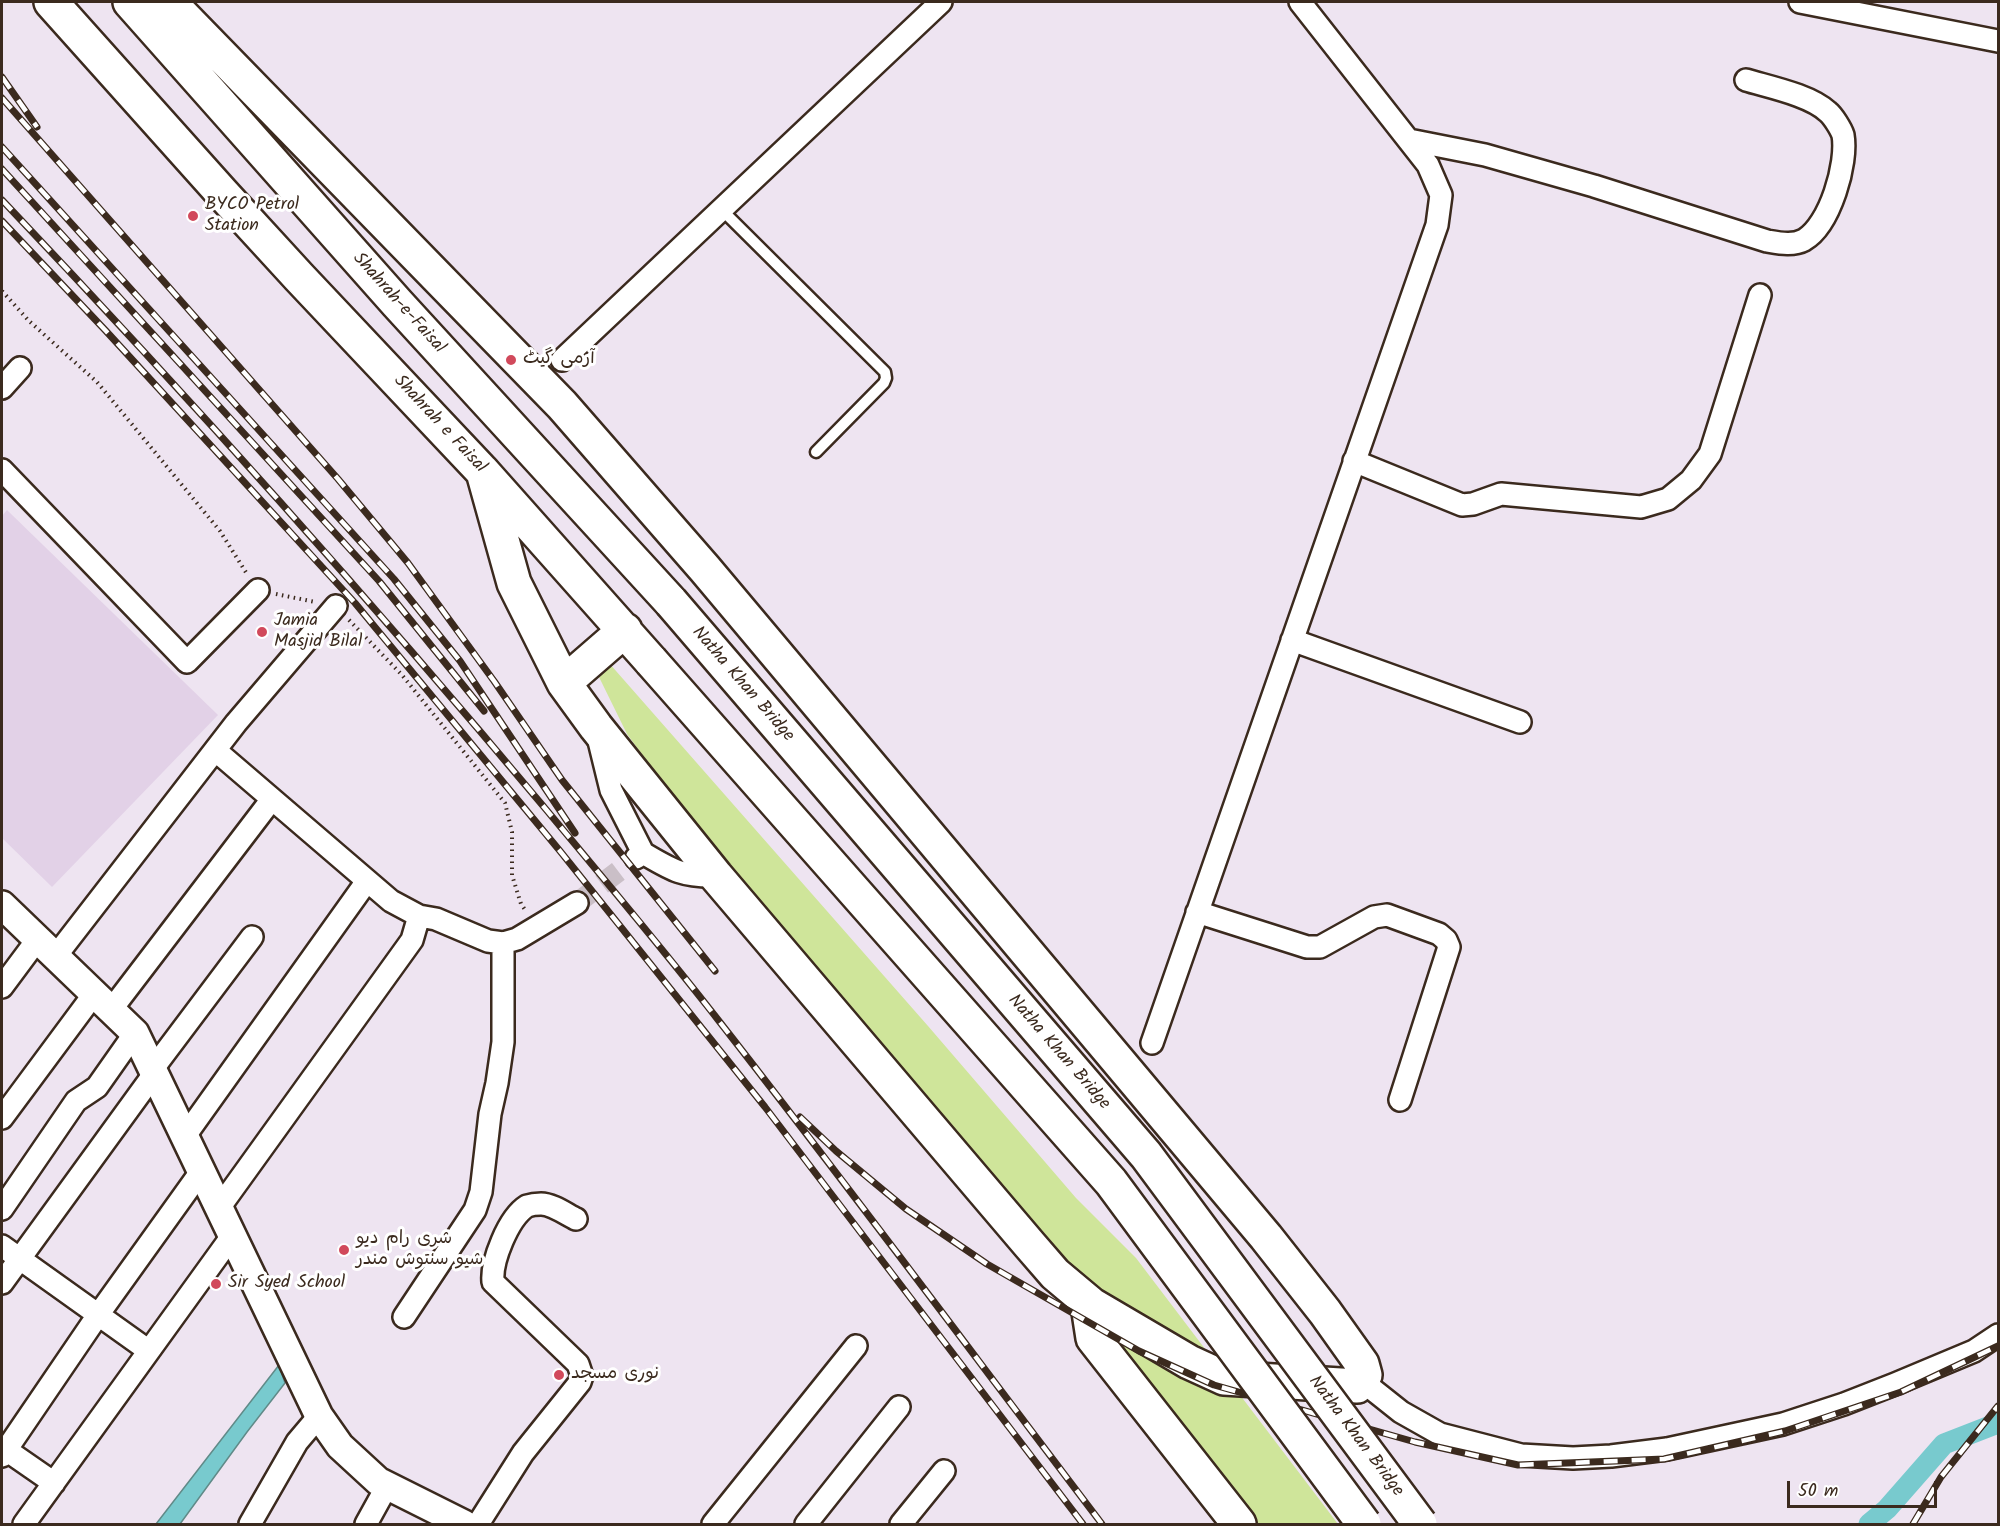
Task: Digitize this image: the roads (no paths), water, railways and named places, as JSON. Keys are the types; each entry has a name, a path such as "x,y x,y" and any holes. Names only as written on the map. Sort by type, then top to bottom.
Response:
{"highway":[{"name":"Shahrah e Faisal","path":"51,2 222,194 483,472 625,630 1111,1182 1364,1524"},
{"name":"Shahrah-e-Faisal","path":"130,2 397,303 671,602"},
{"path":"172,4 562,405 705,569 1266,1237 1325,1312 1362,1364 1365,1371 1362,1381 1357,1386 1224,1378 1189,1362 1092,1305 1055,1274 716,876 596,727 564,683 514,583 483,472"},
{"path":"608,533 642,497"},
{"name":"Natha Khan Bridge","path":"671,602 1146,1155 1420,1524"},
{"path":"564,683 625,630"},
{"path":"1092,1305 1089,1312 1092,1338 1239,1524"}],"street":[{"path":"562,360 941,2"},
{"path":"1152,1042 1437,225 1441,195 1428,165 1301,2"},
{"path":"1800,2 1998,41"},
{"path":"1409,140 1485,155 1593,186 1767,241 1787,244 1802,241 1814,232 1827,215 1842,169 1843,134 1828,112 1802,97 1746,80"},
{"path":"1354,461 1462,505 1473,504 1501,494 1641,507 1668,499 1691,480 1710,454 1760,295"},
{"path":"2,388 20,368"},
{"path":"2,470 187,662 258,590"},
{"path":"5,975 46,949 336,606"},
{"path":"1292,640 1520,722"},
{"path":"596,727 611,790 640,855 672,870 694,876 716,876"},
{"path":"215,750 391,901 419,916 436,920 488,942 503,943 517,939 577,903"},
{"path":"2,1118 272,799"},
{"path":"185,1136 368,881"},
{"path":"2,905 135,1033 298,1375 319,1416 340,1446 378,1481 449,1521"},
{"path":"1197,912 1307,947 1320,947 1374,917 1387,915 1439,934 1446,940 1449,948 1400,1100"},
{"path":"219,1208 412,940 419,916"},
{"path":"2,1283 252,937"},
{"path":"404,1317 475,1210 481,1192 490,1114 497,1083 502,1042 503,943"},
{"path":"2,1209 76,1101 97,1087 135,1033"},
{"path":"54,1483 3,1452 202,1170"},
{"path":"478,1524 523,1453 580,1382 582,1376 578,1365 493,1282 492,1272 514,1218 528,1205 544,1204 576,1219"},
{"path":"24,1524 232,1236"},
{"path":"2,1246 149,1350"},
{"path":"1362,1381 1401,1412 1440,1434 1521,1455 1573,1458 1611,1456 1667,1449 1783,1424 1844,1404 1987,1343"},
{"path":"713,1524 856,1346"},
{"path":"806,1524 899,1407"},
{"path":"250,1524 297,1443 319,1416"},
{"path":"901,1524 944,1471"},
{"path":"366,1524 387,1486"}],"lane":[{"path":"721,209 885,372 884,383 816,452"}],"water":[{"path":"279,1365 285,1383 180,1524 156,1524"}],"waterway":[{"path":"1869,1524 1887,1509 1944,1444 1998,1423"}],"tunnel":[{"path":"577,903 636,858"}],"railway":[{"path":"2,77 37,127"},
{"path":"2,98 338,479 408,563 494,681 562,780 715,971"},
{"path":"2,147 394,579 460,661 575,833"},
{"path":"2,169 379,581 484,711"},
{"path":"2,200 210,424 345,575 611,887 768,1083 1102,1524"},
{"path":"2,221 355,603 560,851 765,1107 1083,1524"},
{"path":"800,1117 836,1151 906,1209 987,1264 1139,1351 1214,1385 1415,1442 1518,1465 1664,1459 1785,1431 1901,1392 1998,1346"},
{"path":"1913,1524 1941,1477 1998,1406"}],"place":[{"name":"BYCO Petrol Station","path":"193,216"},
{"name":"آرمی گیٹ","path":"511,360"},
{"name":"Jamia Masjid Bilal","path":"262,632"},
{"name":"شری رام دیو شیو سنتوش مندر","path":"344,1250"},
{"name":"Sir Syed School","path":"216,1284"},
{"name":"نوری مسجد","path":"559,1375"}]}
